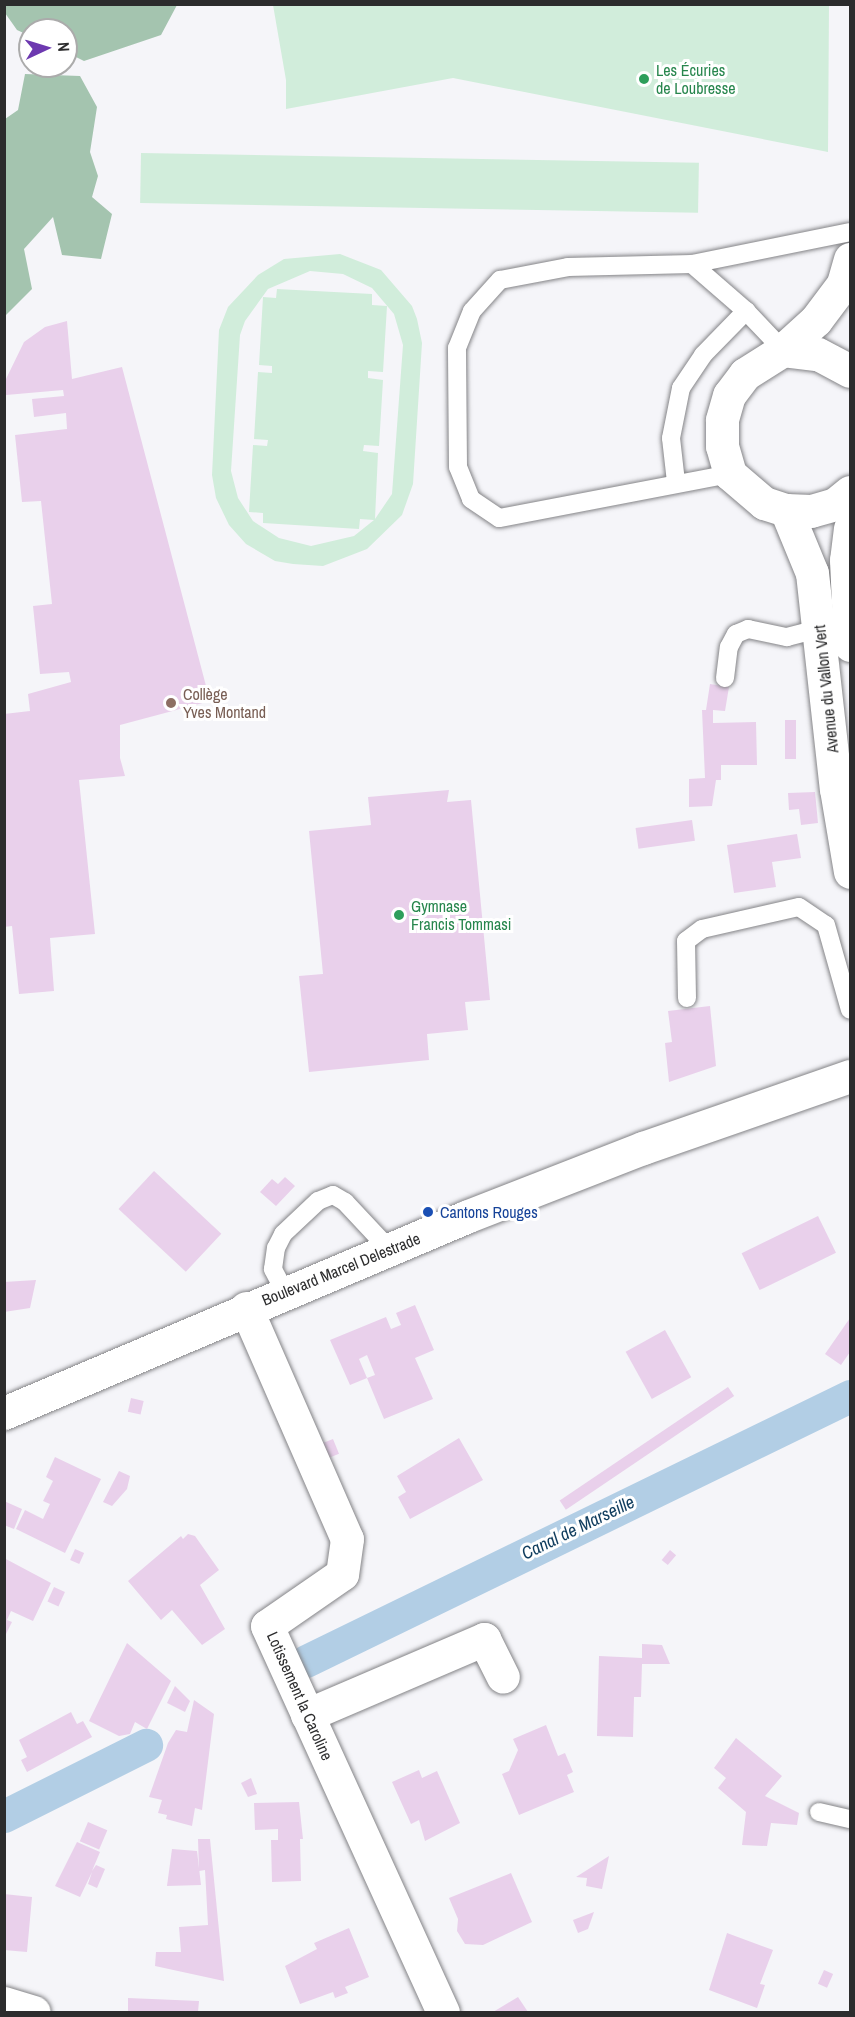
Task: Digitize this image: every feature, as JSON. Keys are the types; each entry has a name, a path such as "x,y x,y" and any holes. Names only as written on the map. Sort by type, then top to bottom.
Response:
{"street":[{"path":"850,259 843,284 829,302 783,350 745,374 729,395 722,420 722,446 730,474 764,503 786,510 811,511 835,504 850,492"},
{"path":"783,350 818,354 850,371"},
{"name":"Avenue du Vallon Vert","path":"786,510 840,632"},
{"name":"Avenue du Vallon Vert","path":"850,528 840,632 843,789 850,872"},
{"name":"Boulevard Marcel Delestrade","path":"4,1413 389,1249 643,1148 850,1076"},
{"name":"Lotissement la Caroline","path":"246,1308 347,1539 342,1574 267,1626 395,1901 443,2013"},
{"path":"307,1715 484,1639 503,1677"},
{"path":"4,2003 34,2013"}],"lane":[{"path":"730,474 676,482 498,518 471,499 458,467 457,348 472,311 500,279 568,267 692,264 850,232"},
{"path":"692,264 746,311 783,350"},
{"path":"676,482 670,438 681,388 703,355 746,311"},
{"path":"725,678 729,646 736,634 748,629 787,637 840,632"},
{"path":"687,998 686,942 702,930 799,907 826,925 850,1010"},
{"path":"285,1292 273,1269 276,1248 282,1234 318,1201 333,1195 345,1202 389,1249"},
{"path":"819,1812 850,1819"}],"green space":[{"path":"5,4 177,4 161,35 84,61 78,58 78,18 18,18 18,30 5,13"},
{"name":"Les Écuries de Loubresse","path":"273,5 829,5 828,152 453,78 286,109 286,80"},
{"path":"80,76 97,107 90,152 98,176 92,197 112,214 101,259 62,255 53,217 24,249 32,289 5,316 5,119 18,110 24,78 78,78"},
{"path":"141,153 699,163 698,213 140,203"},
{"path":"340,254 381,270 412,306 422,343 413,484 402,515 367,549 323,566 275,561 246,544 229,525 216,498 212,475 219,330 228,307 258,275 284,259","holes":["310,271 343,274 372,288 394,314 403,345 392,494 375,519 378,453 363,451 364,445 379,446 383,380 368,378 368,371 383,372 387,306 372,305 372,294 277,289 276,298 263,297 259,365 272,366 272,373 258,372 254,439 268,440 267,446 253,445 249,512 263,513 263,523 359,529 360,519 374,520 354,536 311,546 279,538 253,521 238,498 231,471 240,335 245,321 268,289"]}],"building":[{"path":"67,321 72,379 122,367 210,701 120,725 120,758 125,776 79,780 95,934 50,938 54,991 19,994 12,926 4,927 4,714 30,711 28,694 71,682 69,672 40,674 33,606 52,604 41,501 22,502 15,435 67,429 66,413 34,417 32,399 64,396 63,390 6,395 6,379 24,342 45,327"},
{"path":"710,684 729,687 725,711 713,710 713,723 756,722 757,765 721,765 721,780 716,780 712,806 689,807 689,779 705,778 702,710 706,710"},
{"path":"785,720 796,720 796,759 785,759"},
{"name":"Gymnase Francis Tommasi","path":"449,790 447,802 471,800 490,1000 465,1002 468,1030 427,1034 429,1060 309,1072 299,976 323,974 309,831 371,825 368,797"},
{"path":"815,792 818,823 801,825 799,809 789,810 788,793"},
{"path":"692,820 695,841 638,849 636,828"},
{"path":"797,834 801,858 772,862 776,887 734,893 727,845"},
{"path":"710,1006 716,1066 669,1082 665,1043 672,1042 668,1011"},
{"path":"154,1171 221,1234 186,1272 119,1209"},
{"path":"285,1177 295,1186 276,1206 260,1192 272,1179 278,1184"},
{"path":"818,1216 836,1253 760,1290 742,1253"},
{"path":"36,1280 30,1308 4,1312 4,1282"},
{"path":"415,1305 434,1350 415,1358 433,1399 384,1419 367,1378 350,1385 330,1340 386,1317 391,1329 401,1325 396,1313","holes":["367,1355 375,1375 367,1378 359,1359"]},
{"path":"850,1318 850,1352 841,1365 825,1354"},
{"path":"665,1330 691,1377 652,1399 626,1352"},
{"path":"728,1387 734,1396 566,1510 560,1501"},
{"path":"131,1398 144,1401 141,1415 128,1412"},
{"path":"459,1438 483,1480 410,1519 398,1497 406,1492 397,1476"},
{"path":"333,1439 339,1454 327,1459 321,1444"},
{"path":"55,1457 101,1479 65,1553 16,1529 25,1510 43,1519 50,1504 43,1501 53,1481 46,1477"},
{"path":"119,1471 130,1476 127,1489 112,1506 103,1502"},
{"path":"4,1501 22,1509 14,1529 4,1525"},
{"path":"188,1534 195,1536 219,1570 200,1585 225,1629 202,1645 172,1610 161,1620 128,1581 181,1536 183,1539"},
{"path":"75,1549 84,1553 79,1564 70,1560"},
{"path":"670,1550 676,1555 668,1565 662,1560"},
{"path":"4,1558 51,1583 33,1621 11,1611 7,1620 12,1622 4,1638"},
{"path":"54,1587 65,1592 58,1606 47,1602"},
{"path":"127,1643 171,1681 147,1729 135,1722 130,1734 119,1736 89,1721"},
{"path":"642,1644 662,1645 670,1664 642,1664 641,1697 634,1697 633,1737 597,1736 599,1656 642,1658"},
{"path":"175,1686 190,1701 185,1712 167,1703"},
{"path":"194,1700 214,1714 202,1810 195,1808 192,1826 166,1819 167,1815 158,1813 162,1800 149,1797 168,1743 176,1730 187,1732"},
{"path":"71,1712 77,1724 83,1721 92,1737 27,1772 21,1760 27,1757 19,1740"},
{"path":"546,1725 558,1756 565,1753 573,1772 567,1775 574,1792 519,1815 502,1774 509,1771 518,1750 513,1739"},
{"path":"736,1738 782,1776 765,1796 799,1813 797,1825 771,1823 767,1846 742,1845 746,1812 718,1788 726,1778 714,1768"},
{"path":"419,1770 422,1778 437,1771 460,1823 425,1841 419,1820 411,1824 392,1782"},
{"path":"251,1778 257,1794 248,1797 241,1783"},
{"path":"299,1802 303,1839 300,1839 301,1881 272,1882 271,1840 278,1840 278,1829 255,1830 254,1803"},
{"path":"88,1822 107,1830 99,1850 80,1841"},
{"path":"198,1839 210,1839 224,1981 155,1966 156,1952 181,1952 179,1927 208,1925 205,1870 199,1871"},
{"path":"77,1842 100,1852 92,1871 96,1865 105,1869 97,1888 88,1884 92,1872 80,1897 55,1886"},
{"path":"172,1849 197,1851 201,1885 167,1886"},
{"path":"609,1856 602,1889 586,1886 587,1878 576,1877"},
{"path":"511,1873 532,1922 483,1945 465,1944 457,1931 458,1919 449,1898"},
{"path":"4,1894 32,1897 27,1952 4,1950"},
{"path":"594,1912 588,1929 578,1933 573,1920"},
{"path":"349,1928 369,1977 345,1987 348,1993 335,1998 333,1992 300,2004 285,1966 317,1949 314,1943"},
{"path":"727,1933 773,1950 760,1984 765,1985 757,2008 709,1990"},
{"path":"824,1970 833,1974 827,1988 818,1984"},
{"path":"518,1997 528,2012 493,2012"},
{"path":"128,1998 199,2001 198,2012 128,2012"}],"waterway":[{"name":"Canal de Marseille","path":"306,1661 850,1396"},
{"name":"Canal de Marseille","path":"4,1816 146,1745"}],"place":[{"name":"Les Écuries de Loubresse","path":"644,79"},
{"name":"Collège Yves Montand","path":"171,703"},
{"name":"Gymnase Francis Tommasi","path":"399,915"},
{"name":"Cantons Rouges","path":"428,1212"}]}
